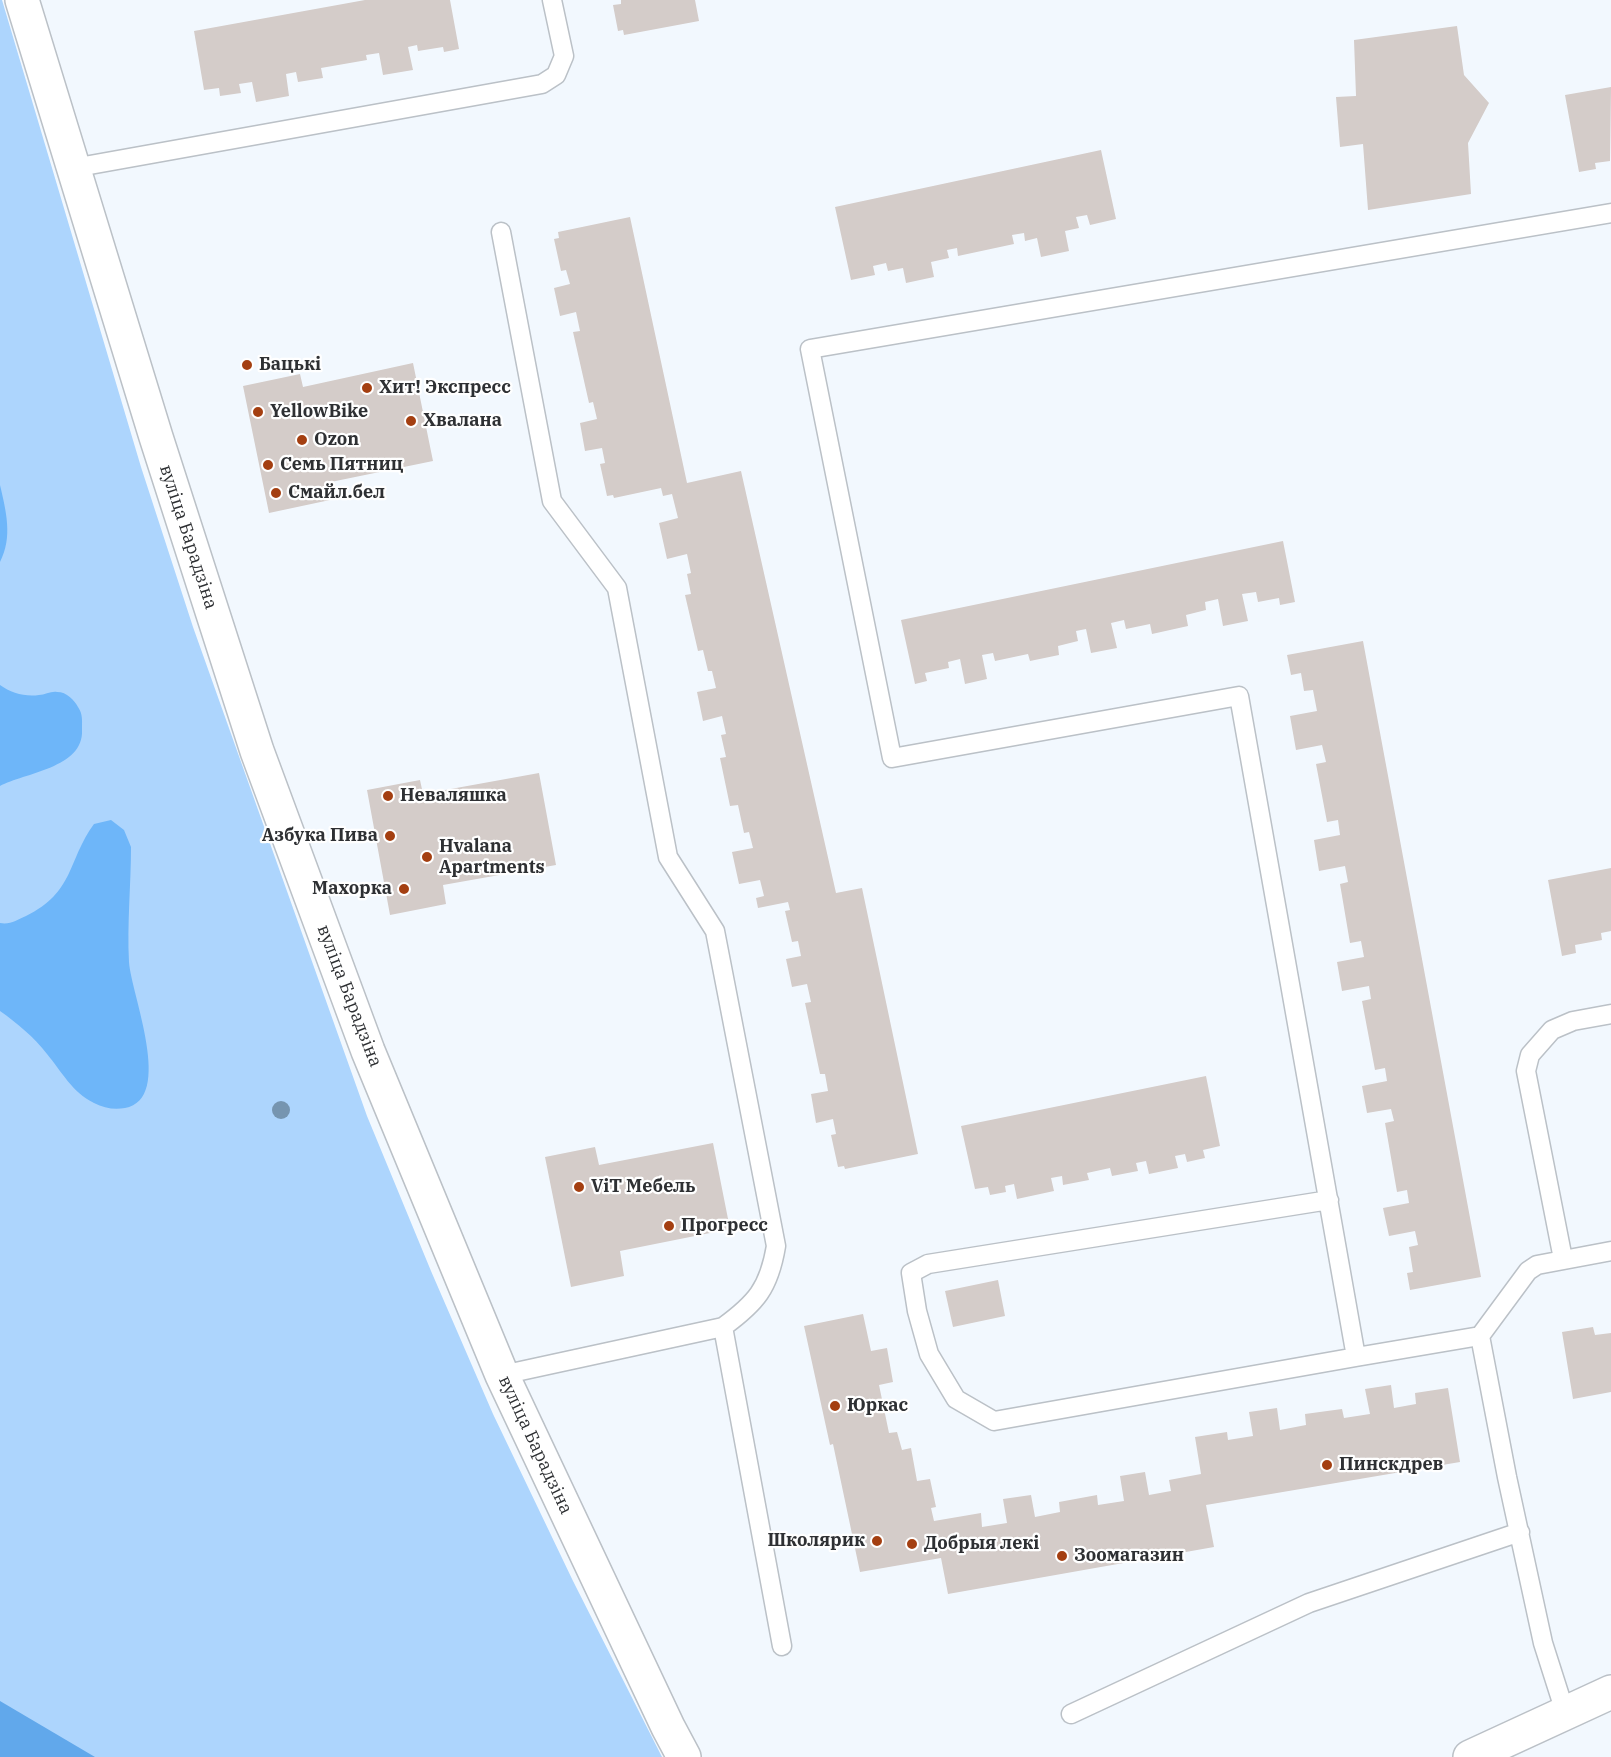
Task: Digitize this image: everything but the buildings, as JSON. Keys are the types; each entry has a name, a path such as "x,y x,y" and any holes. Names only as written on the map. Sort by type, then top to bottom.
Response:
{"street":[{"name":"вуліца Барадзіна","path":"22,0 156,437 257,751 368,1051 502,1375 684,1757"},
{"path":"1470,1757 1611,1692"}],"lane":[{"path":"73,168 542,84 556,75 564,56 552,0"},
{"path":"1356,1357 1239,696 892,758 810,349 1611,213"},
{"path":"501,232 552,501 617,588 668,856 715,931 776,1246 773,1268 761,1292 751,1305 723,1327 502,1375"},
{"path":"1563,1259 1526,1071 1530,1055 1552,1030 1573,1021 1611,1014"},
{"path":"1329,1200 928,1264 912,1273 917,1311 928,1354 956,1399 994,1421 1480,1336 1528,1272 1545,1262 1611,1251"},
{"path":"723,1327 782,1646"},
{"path":"1480,1336 1543,1643 1565,1712"},
{"path":"1071,1714 1309,1603 1520,1532"}],"shaded area":[{"path":"0,0 2,0 141,467 193,627 367,1116 493,1414 573,1581 662,1757 0,1757"},
{"path":"0,485 6,514 7,534 0,562"},
{"path":"0,685 23,695 64,693 80,710 82,730 80,743 63,761 0,786"},
{"path":"111,820 124,830 131,847 129,962 142,1020 149,1066 147,1086 140,1100 125,1108 117,1109 98,1105 79,1093 37,1042 0,1011 0,923 10,923 26,916 54,897 94,824"},
{"path":"0,1701 95,1757 0,1757"}],"place":[{"name":"Бацькі","path":"247,365"},
{"name":"Хит! Экспресс","path":"367,388"},
{"name":"YellowBike","path":"258,412"},
{"name":"Хвалана","path":"411,421"},
{"name":"Ozon","path":"302,440"},
{"name":"Семь Пятниц","path":"268,465"},
{"name":"Смайл.бел","path":"276,493"},
{"name":"Неваляшка","path":"388,796"},
{"name":"Азбука Пива","path":"390,836"},
{"name":"Hvalana Apartments","path":"427,857"},
{"name":"Махорка","path":"404,889"},
{"name":"ViT Мебель","path":"579,1187"},
{"name":"Прогресс","path":"669,1226"},
{"name":"Юркас","path":"835,1406"},
{"name":"Пинскдрев","path":"1327,1465"},
{"name":"Школярик","path":"877,1541"},
{"name":"Добрыя лекі","path":"912,1544"},
{"name":"Зоомагазин","path":"1062,1556"}]}
